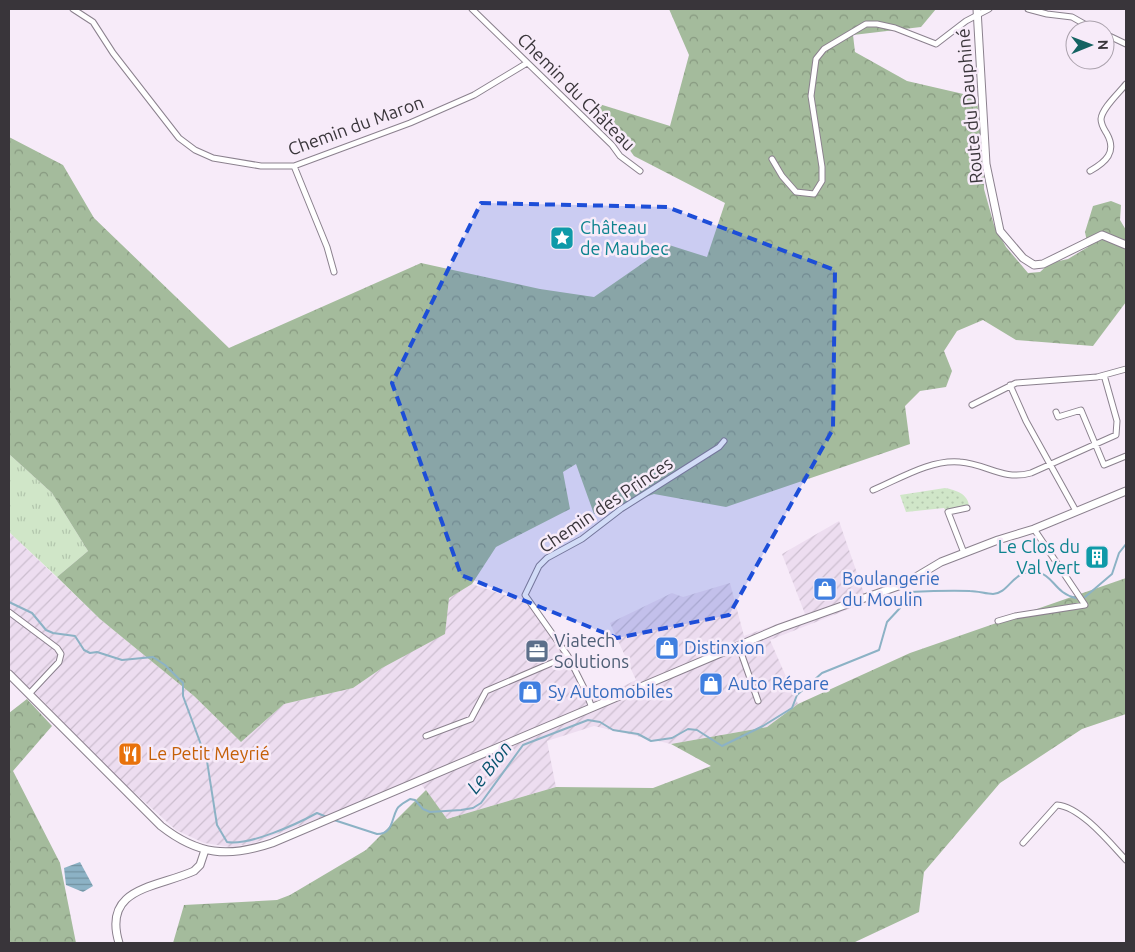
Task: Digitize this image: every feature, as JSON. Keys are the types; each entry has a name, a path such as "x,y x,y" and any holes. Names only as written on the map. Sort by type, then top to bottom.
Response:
{"main road":[{"name":"Route du Dauphiné","path":"977,11 986,164 1000,231 1023,258 1034,265 1043,264 1102,235 1126,245"},
{"path":"9,674 161,826 176,837 205,850 226,853 247,851 272,843 739,647 780,628 913,580 941,562 1021,532 1034,529 1126,491"},
{"path":"119,943 116,913 124,900 134,892 194,871 200,865 205,850"}],"street":[{"name":"Chemin du Maron","path":"73,9 93,22 113,54 146,94 168,125 194,150 213,158 234,163 294,166 410,122 474,95 527,63"},
{"name":"Chemin du Château","path":"472,9 612,145 620,156 640,171"},
{"path":"772,159 782,176 796,192 814,194 820,187 822,166 811,96 816,59 824,49 866,24 895,28 936,44 977,11 989,9"},
{"path":"1028,9 1072,17 1077,20"},
{"path":"1090,170 1106,161 1110,154 1111,146 1101,124 1101,117 1126,84"},
{"path":"294,166 327,248 334,272"},
{"path":"972,405 1016,383 1104,375 1126,369"},
{"path":"873,490 921,470 944,463 958,462 980,465 1005,476 1018,477 1050,465 1116,435 1117,421 1104,375"},
{"path":"1010,386 1026,422 1076,511"},
{"path":"1056,412 1058,417 1080,410 1104,465 1126,456"},
{"name":"Chemin des Princes","path":"592,708 568,656 525,595 539,566 547,558 596,530 621,509 719,447 724,441"},
{"path":"964,553 948,512 968,508"},
{"path":"998,621 1015,616 1085,605 1034,529"},
{"path":"9,612 57,648 61,654 59,662 30,693"},
{"path":"739,647 758,701"},
{"path":"426,736 471,719 486,691 568,656"},
{"path":"1023,843 1057,805 1064,805 1076,812 1126,860"}],"highlighted area":[{"path":"481,203 667,207 835,270 833,429 729,615 617,638 461,575 392,383"}],"shaded area":[{"path":"839,521 867,602 770,640 798,704 767,727 671,744 594,726 547,741 556,787 447,819 421,784 330,814 254,843 231,847 204,843 176,830 116,776 9,669 9,532 100,619 194,696 241,742 284,704 353,688 382,668 449,597 472,584 513,598 527,599 566,650 595,700 636,680 610,623 672,593 683,597 730,583 744,636 805,614 782,554"}],"green space":[{"path":"669,9 936,9 921,27 853,35 855,52 907,81 972,96 977,100 983,153 984,189 994,225 1006,247 1028,273 1040,272 1050,263 1068,259 1088,247 1085,232 1093,206 1111,201 1121,205 1120,220 1126,230 1126,302 1093,346 1016,340 983,320 957,331 944,351 952,371 946,387 920,391 905,406 910,444 726,507 654,494 594,514 576,464 563,472 570,509 496,547 472,584 449,598 445,634 382,668 353,688 284,704 241,742 194,696 100,619 57,577 88,551 52,493 9,454 9,137 63,165 94,218 229,348 421,263 540,289 594,297 669,245 707,257 725,203 634,156 596,103 670,126 689,55"},
{"path":"9,454 52,493 88,551 57,577 9,532"},
{"path":"945,488 957,491 964,496 969,506 946,511 944,508 906,512 900,495"},
{"path":"1126,578 1126,714 1082,729 1000,783 924,872 919,912 853,943 173,943 184,905 277,900 290,895 366,850 426,790 447,819 556,787 653,788 711,766 671,744 767,727 798,704 910,653"},
{"path":"27,699 52,726 13,771 60,863 76,943 9,943 9,713"}],"water":[{"path":"80,862 93,886 83,892 66,885 64,868"}],"waterway":[{"name":"Le Bion","path":"1085,597 1112,574 1119,553 1126,544"},
{"name":"Le Bion","path":"334,820 377,834 386,832 389,829 397,809 401,804 410,799 415,800 423,809 430,812 473,808 481,803 523,745 588,720 600,722 613,730 638,734 651,741 672,738 688,729 697,730 722,746 763,726 792,708 797,695 822,673 879,650 887,622 900,608 908,592 973,591 993,594 999,593 1023,574 1031,572 1044,575 1064,593 1076,598"},
{"name":"Le Bion","path":"9,602 32,613 46,630 53,633 75,636 84,650 90,653 97,652 122,660 153,657 165,665 183,683 183,696 207,761 217,825 227,842 248,841 286,828 317,813 327,817"}],"place":[{"name":"Château de Maubec","path":"562,238"},
{"name":"Le Clos du Val Vert","path":"1097,557"},
{"name":"Boulangerie du Moulin","path":"825,589"},
{"name":"Distinxion","path":"667,648"},
{"name":"Viatech Solutions","path":"537,651"},
{"name":"Auto Répare","path":"711,684"},
{"name":"Sy Automobiles","path":"530,692"},
{"name":"Le Petit Meyrié","path":"130,754"}]}
